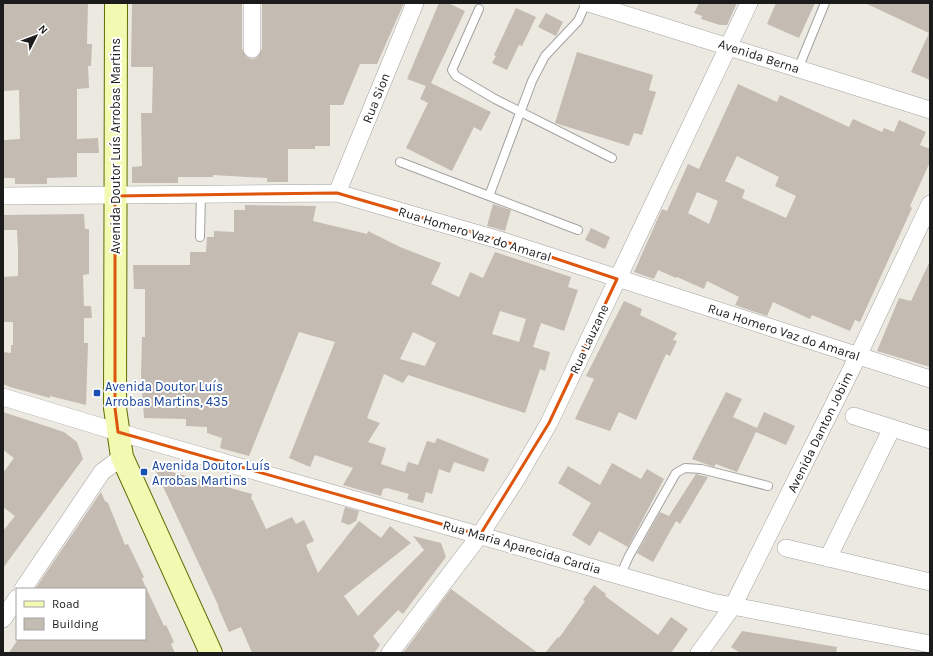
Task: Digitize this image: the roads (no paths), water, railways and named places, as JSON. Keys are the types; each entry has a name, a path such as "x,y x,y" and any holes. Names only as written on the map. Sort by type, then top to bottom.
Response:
{"street":[{"name":"Avenida Doutor Luís Arrobas Martins","path":"116,3 115,396 118,432 122,457 211,653"},
{"path":"252,3 252,49"},
{"name":"Rua Sion","path":"337,194 415,3"},
{"name":"Avenida Berna","path":"587,3 612,7 729,47 930,110"},
{"name":"Rua Lauzane","path":"390,653 480,535 517,478 549,422 750,3"},
{"name":"Rua Homero Vaz do Amaral","path":"3,196 337,194 506,242 930,379"},
{"name":"Avenida Danton Jobim","path":"699,653 733,606 858,356 930,204"},
{"name":"Rua Maria Aparecida Cardia","path":"3,397 118,432 712,602 930,644"},
{"path":"854,416 930,440"},
{"path":"828,558 892,428"},
{"path":"24,588 102,472 122,457"},
{"path":"786,548 930,582"},
{"path":"3,619 16,600"}],"lane":[{"path":"490,196 532,81 545,56 578,21 587,3"},
{"path":"798,69 825,3"},
{"path":"479,9 452,70 456,76 520,113 612,158"},
{"path":"400,162 578,230"},
{"path":"200,237 201,194"},
{"path":"620,576 629,556 676,473 685,468 701,469 768,486"}],"place":[{"name":"Avenida Doutor Luís Arrobas Martins, 435","path":"97,393"},
{"name":"Avenida Doutor Luís Arrobas Martins","path":"144,472"}]}
